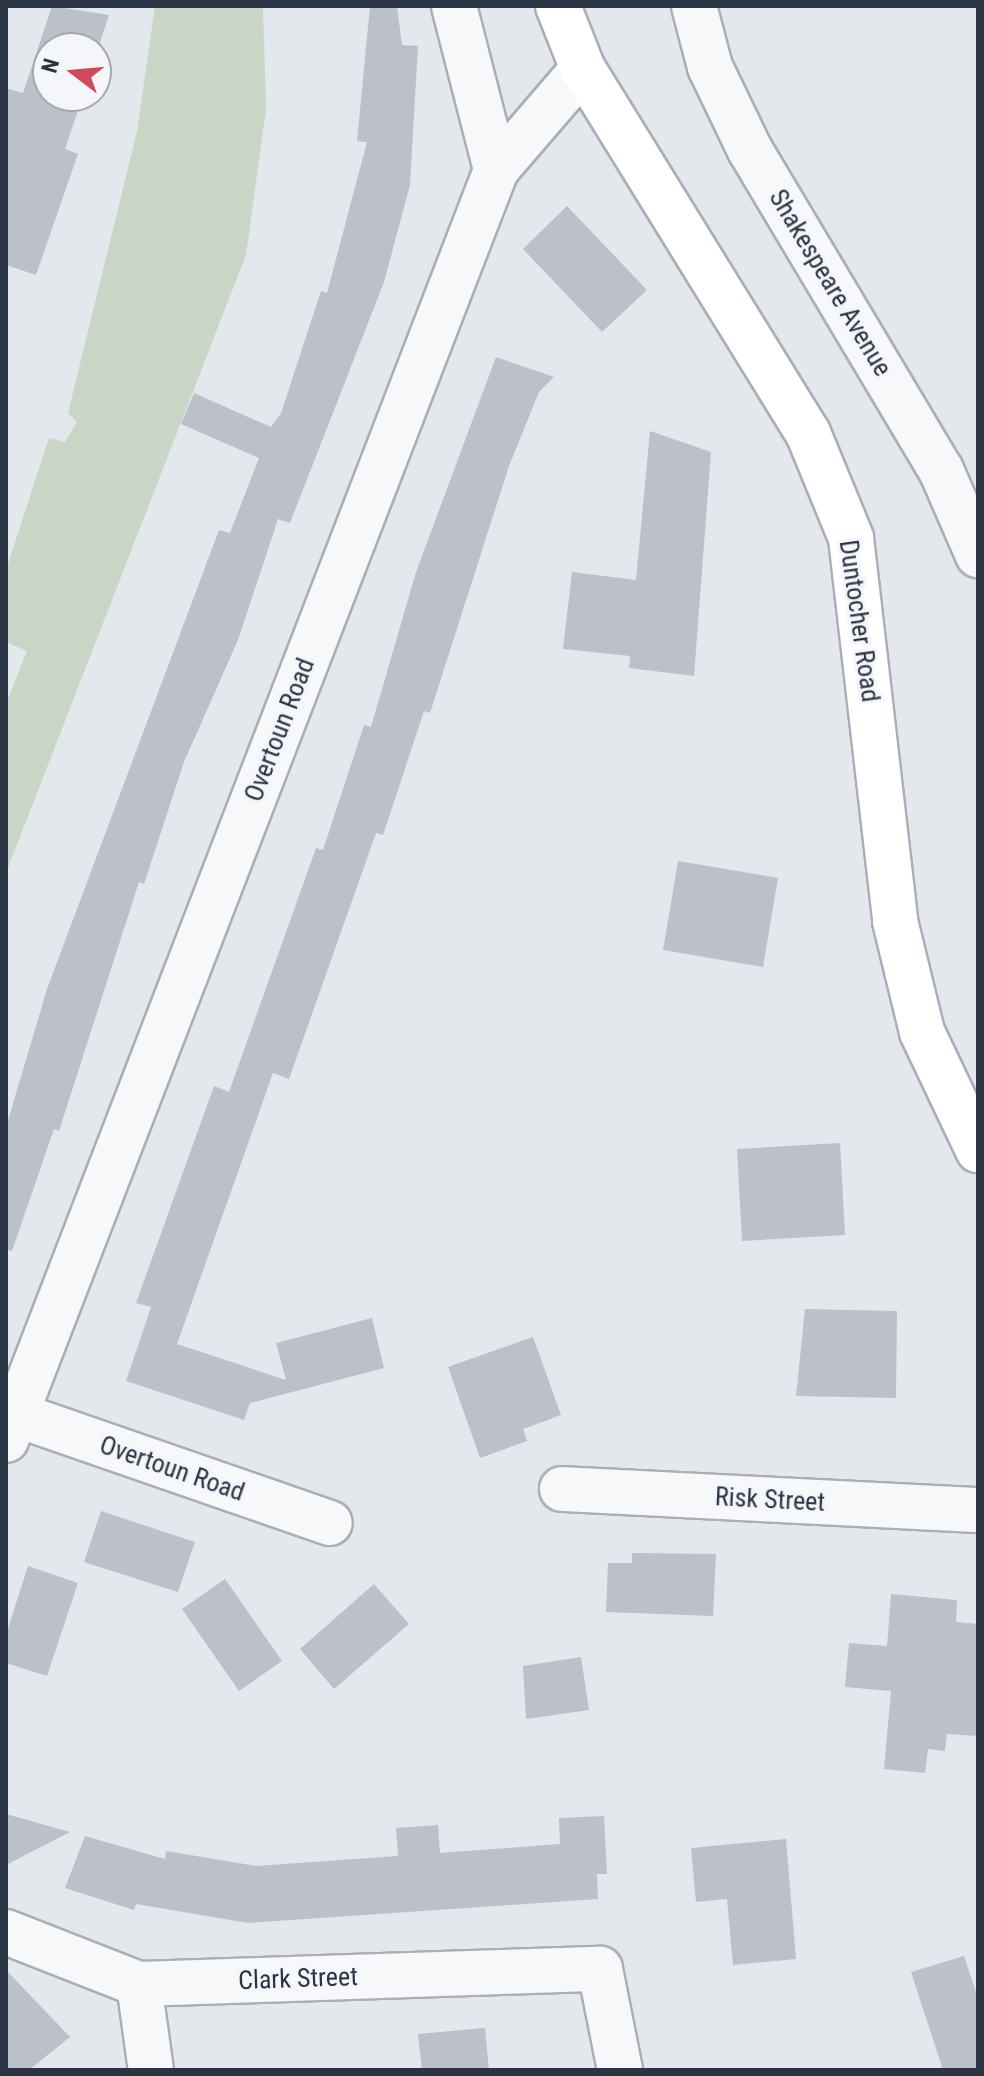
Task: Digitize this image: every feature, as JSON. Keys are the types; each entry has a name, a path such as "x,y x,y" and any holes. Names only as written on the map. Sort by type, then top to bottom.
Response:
{"main road":[{"name":"Duntocher Road","path":"558,6 583,69 808,433 851,538 895,921 922,1032 978,1150"}],"street":[{"path":"454,6 496,170"},
{"name":"Shakespeare Avenue","path":"694,6 710,67 750,150 941,470 978,555"},
{"name":"Overtoun Road","path":"330,1523 11,1427 496,170 583,69"},
{"name":"Risk Street","path":"562,1489 978,1510"},
{"name":"Clark Street","path":"6,1932 139,1984 600,1969 620,2070"},
{"path":"139,1984 151,2070"}],"green space":[{"path":"155,6 263,6 266,109 246,255 6,873 6,704 27,651 6,642 6,570 49,438 65,442 77,422 68,413 137,131"}],"building":[{"path":"52,6 109,15 103,32 43,32"},
{"path":"370,6 397,6 402,45 418,46 410,185 384,282 290,523 278,519 238,640 184,762 144,884 139,882 59,1131 54,1129 12,1251 6,1250 6,1127 47,989 219,530 230,533 259,458 181,424 194,393 271,427 281,413 321,291 327,293 367,142 357,141"},
{"path":"32,66 32,112 78,112 65,149 78,154 36,275 6,265 6,88 23,93"},
{"path":"567,206 647,290 602,332 523,249"},
{"path":"496,357 554,377 539,392 509,466 430,713 424,711 383,835 376,833 289,1079 273,1073 177,1344 286,1380 276,1343 372,1318 384,1368 250,1403 244,1420 126,1381 151,1307 136,1303 214,1086 229,1092 316,848 323,850 364,725 371,727 416,572"},
{"path":"650,431 711,452 694,676 629,668 630,656 563,649 572,572 636,580"},
{"path":"678,861 778,878 763,967 663,950"},
{"path":"840,1143 845,1235 742,1241 737,1149"},
{"path":"805,1309 897,1311 896,1398 796,1396"},
{"path":"533,1337 561,1415 523,1429 527,1441 480,1458 448,1367"},
{"path":"101,1511 195,1542 178,1592 84,1562"},
{"path":"632,1553 716,1554 713,1616 606,1612 608,1563 632,1563"},
{"path":"28,1566 78,1583 47,1676 6,1663 6,1635"},
{"path":"225,1579 282,1661 239,1691 182,1609"},
{"path":"374,1584 409,1624 334,1689 300,1649"},
{"path":"891,1594 957,1600 956,1622 978,1624 978,1736 947,1734 945,1751 928,1749 925,1773 884,1769 891,1691 845,1687 849,1643 887,1646"},
{"path":"581,1657 589,1710 526,1719 523,1666"},
{"path":"6,1814 70,1832 6,1865"},
{"path":"604,1816 607,1874 597,1874 598,1899 248,1923 136,1904 134,1910 65,1888 85,1836 165,1859 166,1851 256,1866 398,1856 396,1828 438,1825 440,1853 560,1844 559,1818"},
{"path":"786,1839 796,1959 733,1965 727,1899 696,1902 691,1848"},
{"path":"964,1956 978,1998 978,2070 943,2070 911,1972"},
{"path":"6,1970 70,2037 29,2070 6,2070"},
{"path":"485,2028 489,2070 422,2070 418,2034"}]}
